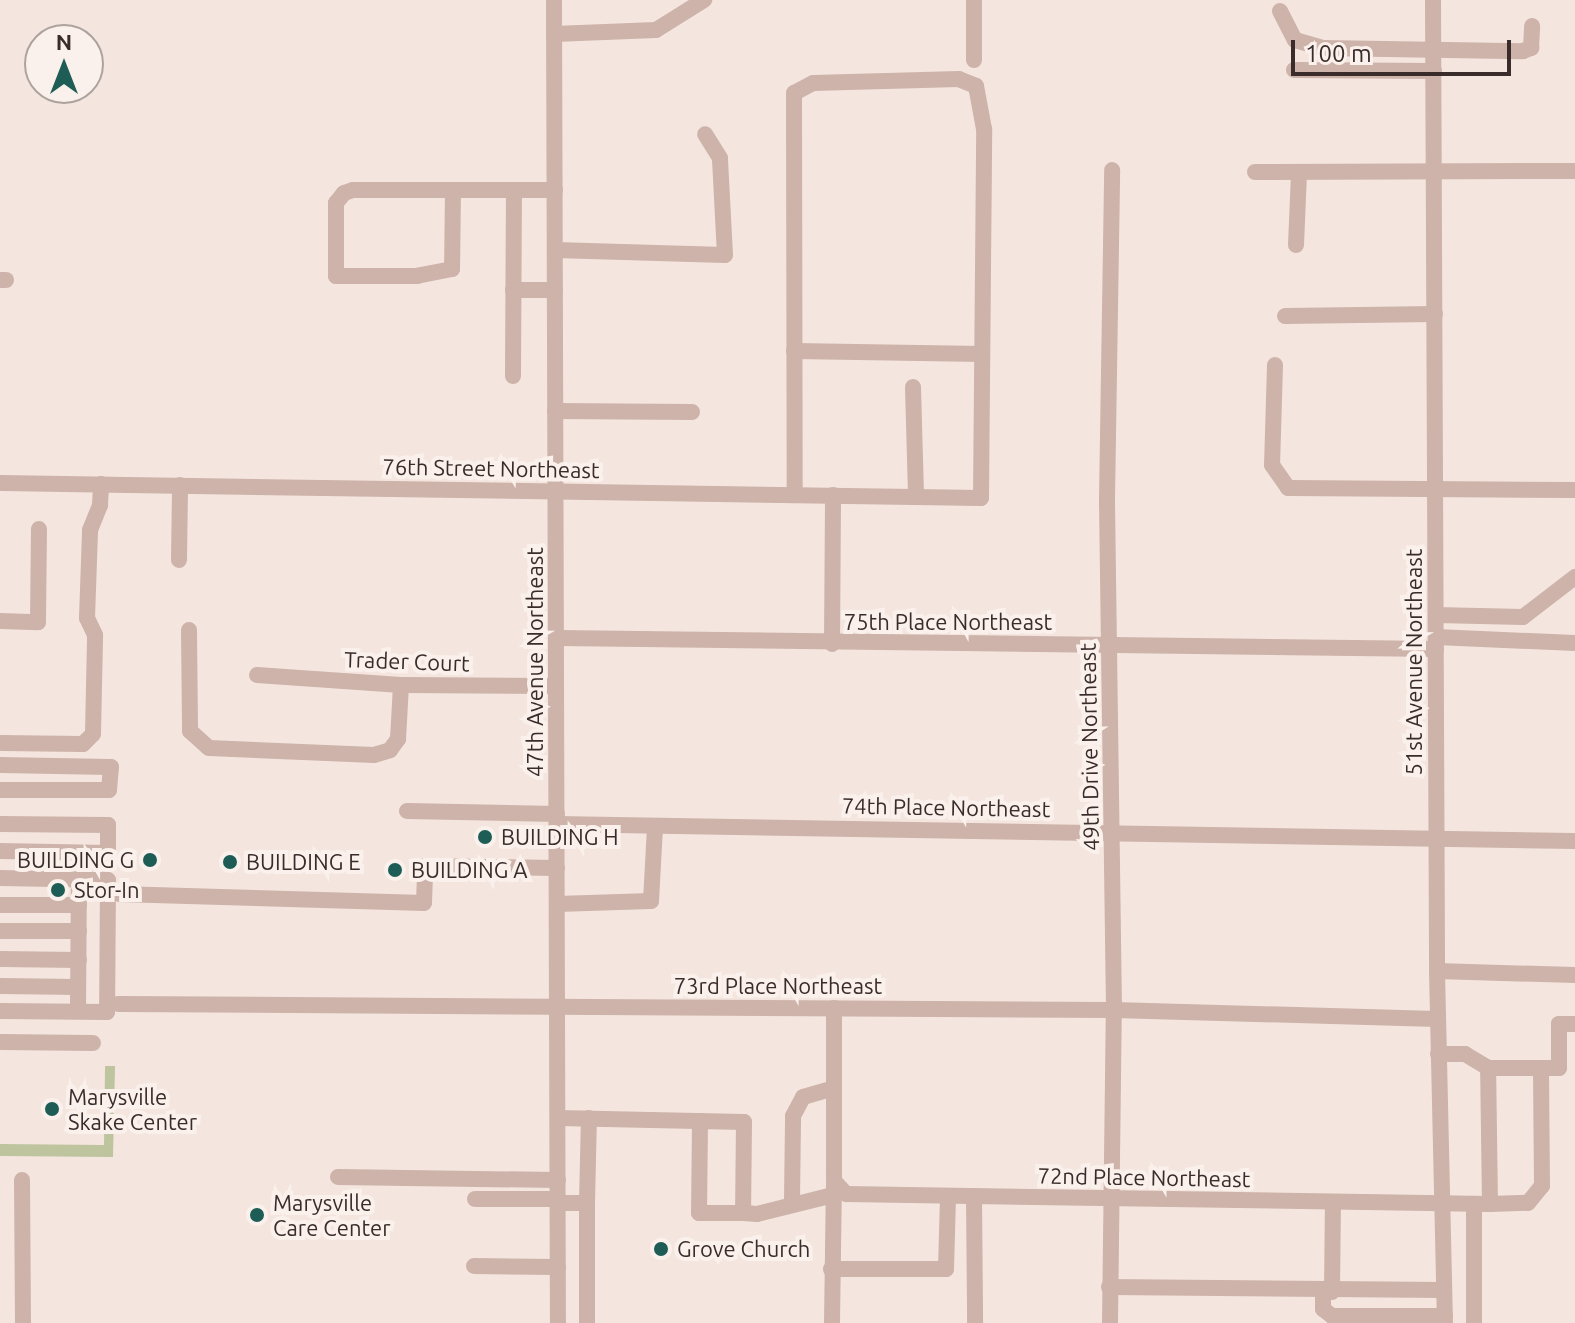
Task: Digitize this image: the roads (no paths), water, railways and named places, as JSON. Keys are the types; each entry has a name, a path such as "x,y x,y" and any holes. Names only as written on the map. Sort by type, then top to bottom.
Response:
{"street":[{"name":"47th Avenue Northeast","path":"554,0 558,1323"},
{"path":"554,34 656,30 704,0"},
{"path":"974,0 974,60"},
{"name":"51st Avenue Northeast","path":"1433,0 1435,837 1445,1320"},
{"path":"1280,11 1288,31 1304,45 1523,51 1531,48 1532,26"},
{"path":"1294,70 1434,71"},
{"path":"794,351 982,354 984,129 976,86 959,79 813,83 794,93 794,351 795,495"},
{"path":"555,250 725,255 720,158 705,134"},
{"name":"49th Drive Northeast","path":"1110,1323 1108,1199 1114,1010 1110,643 1112,170"},
{"path":"1255,172 1575,171"},
{"path":"1296,245 1299,172"},
{"path":"453,190 452,269 417,276 336,276 336,203 344,193 453,190 555,190"},
{"path":"513,376 514,190"},
{"path":"513,290 555,290"},
{"path":"1285,316 1435,314"},
{"name":"76th Street Northeast","path":"0,483 981,498 982,354"},
{"path":"1275,365 1272,465 1288,488 1575,490"},
{"path":"913,387 916,497"},
{"path":"555,411 692,412"},
{"path":"0,743 83,744 93,734 95,635 87,603 90,530 100,505 101,484"},
{"path":"179,560 180,485"},
{"path":"832,644 833,495"},
{"path":"0,621 38,622 39,529"},
{"path":"1436,615 1523,617 1575,577"},
{"path":"189,630 190,731 209,748 374,755 390,750 398,739 401,685"},
{"name":"75th Place Northeast","path":"557,638 832,644 1575,643"},
{"name":"Trader Court","path":"257,675 401,685 556,686"},
{"path":"0,765 111,767 109,790 0,790"},
{"name":"74th Place Northeast","path":"407,811 655,826 1112,831 1575,841"},
{"path":"0,824 108,825 108,853 0,851"},
{"path":"557,904 651,901 655,826"},
{"path":"119,894 424,903 425,866 557,868"},
{"path":"0,878 108,880 107,1012 0,1011"},
{"path":"78,1011 79,879"},
{"path":"0,905 79,905"},
{"path":"0,931 79,931"},
{"path":"0,959 79,960"},
{"path":"1437,971 1575,975"},
{"path":"0,986 78,987"},
{"name":"73rd Place Northeast","path":"118,1004 1114,1010 1437,1019"},
{"path":"832,1323 831,1269 838,1190 834,1008"},
{"path":"1438,1054 1465,1054 1488,1068 1567,1068 1559,1024 1575,1024"},
{"path":"0,1042 93,1043"},
{"path":"1474,1323 1488,1068"},
{"name":"72nd Place Northeast","path":"700,1121 699,1213 757,1214 838,1190 948,1196 1528,1203 1542,1186 1541,1068"},
{"path":"792,1202 793,1116 803,1097 834,1088"},
{"path":"558,1118 744,1122 743,1213"},
{"path":"587,1323 589,1118"},
{"path":"338,1177 558,1180"},
{"path":"22,1180 23,1323"},
{"path":"831,1269 946,1269 948,1196"},
{"path":"974,1196 975,1323"},
{"path":"475,1199 587,1203"},
{"path":"1333,1202 1328,1292 1323,1309 1332,1316 1445,1320"},
{"path":"474,1266 558,1267"},
{"path":"1109,1287 1328,1292 1444,1290"}],"place":[{"name":"BUILDING H","path":"485,837"},
{"name":"BUILDING G","path":"150,860"},
{"name":"BUILDING E","path":"230,862"},
{"name":"BUILDING A","path":"395,870"},
{"name":"Stor-In","path":"58,890"},
{"name":"Marysville Skake Center","path":"52,1109"},
{"name":"Marysville Care Center","path":"257,1215"},
{"name":"Grove Church","path":"661,1249"}]}
